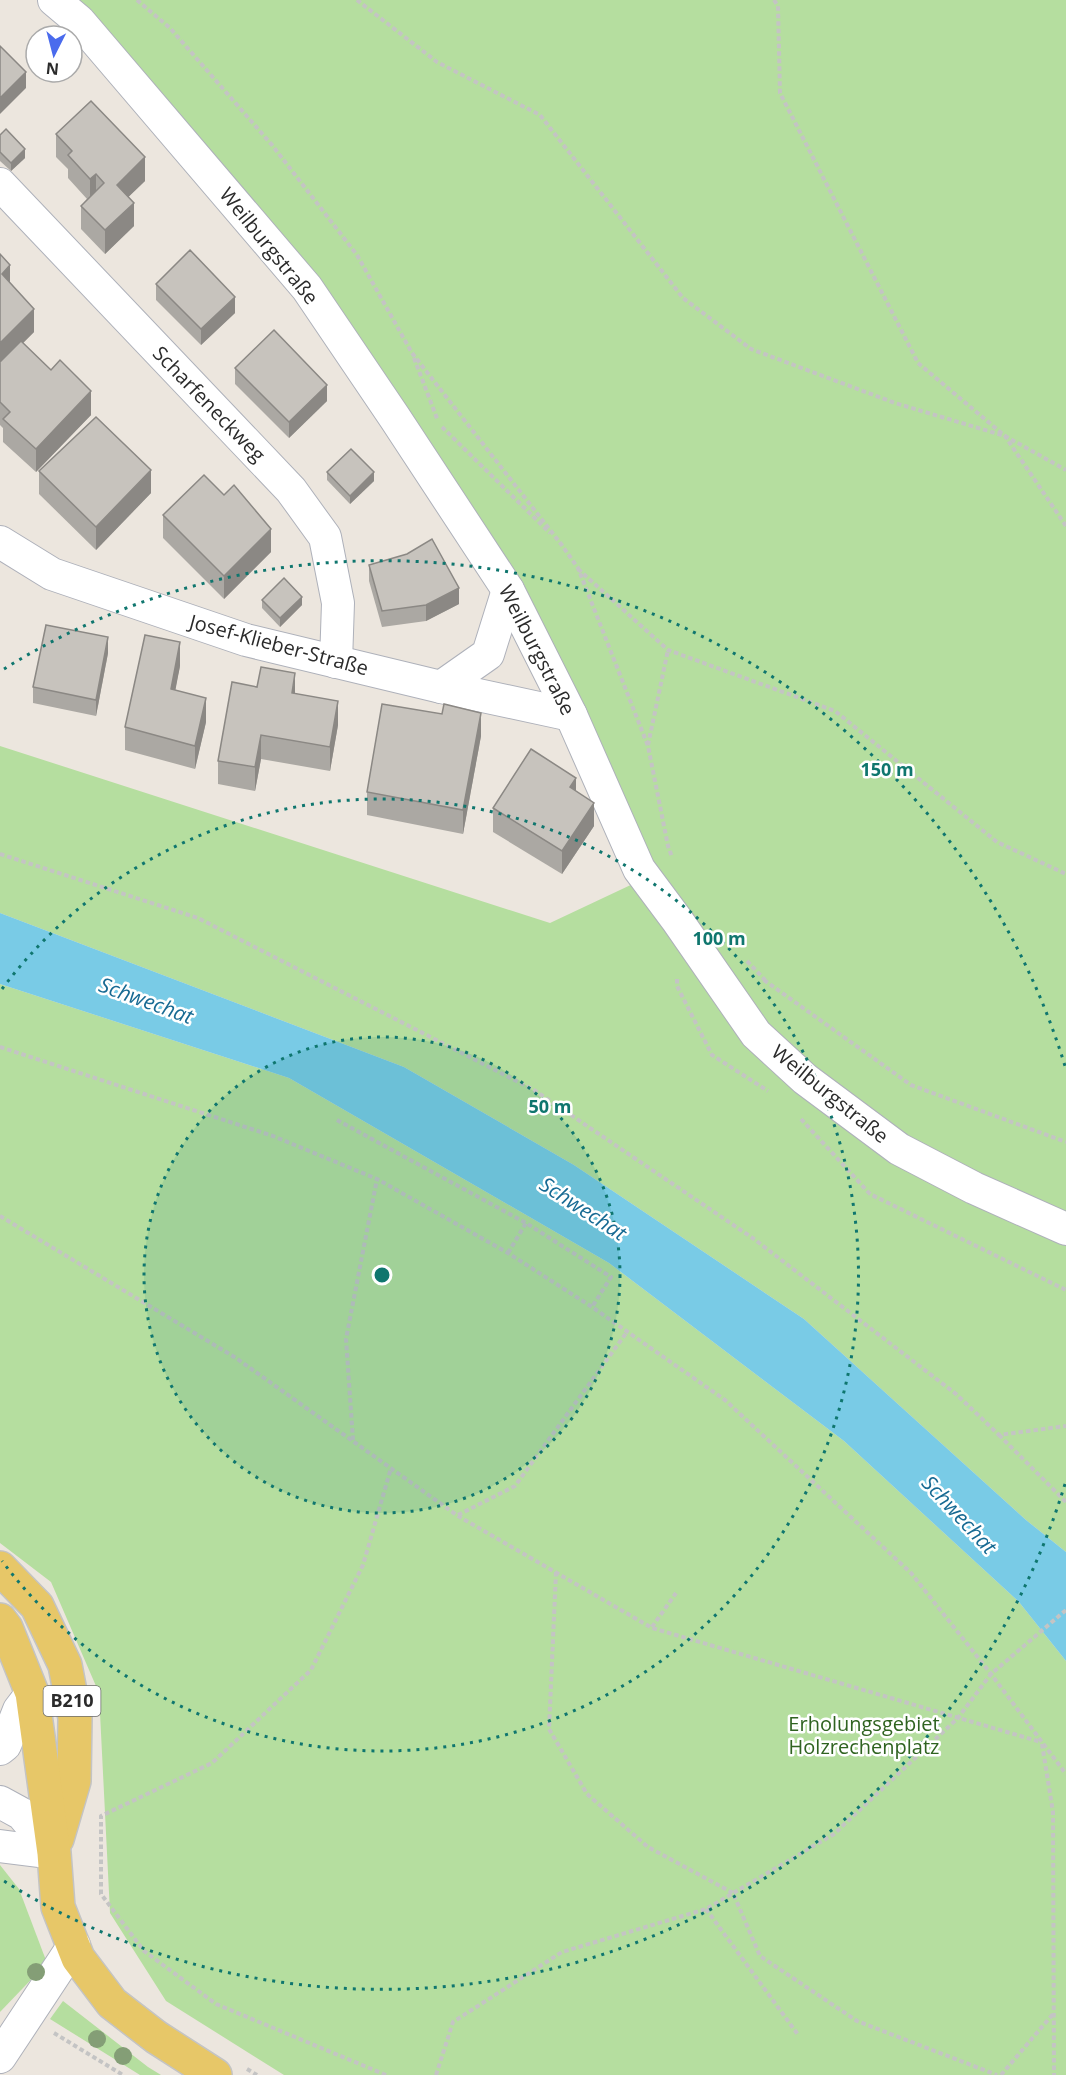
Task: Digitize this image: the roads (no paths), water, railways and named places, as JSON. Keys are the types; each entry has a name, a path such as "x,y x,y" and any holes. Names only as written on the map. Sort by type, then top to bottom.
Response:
{"main road":[{"name":"B210","path":"0,1568 37,1606 65,1665 75,1718 74,1781 54,1853"},
{"name":"B210","path":"0,1620 6,1628 32,1693 54,1853 58,1907 78,1958 112,2003 156,2037 226,2069"}],"street":[{"name":"Weilburgstraße","path":"54,0 79,21 308,288 508,590 570,715 639,869 756,1034 805,1079 899,1149 974,1188 1066,1229"},
{"name":"Scharfeneckweg","path":"0,184 291,490 325,537 338,603 336,662"},
{"name":"Josef-Klieber-Straße","path":"0,542 52,574 246,640 441,687 570,715"},
{"path":"441,687 488,654 508,590"},
{"path":"0,1749 5,1745 19,1710 32,1693"},
{"path":"0,1802 22,1814 54,1853"},
{"path":"0,1846 54,1853"},
{"path":"0,2057 74,1945"}],"water":[{"name":"Schwechat","path":"0,913 404,1067 574,1165 804,1319 1026,1520 1066,1552 1066,1661 1019,1602 844,1441 609,1263 289,1078 0,984"}],"park label":[{"name":"Erholungsgebiet Holzrechenplatz","path":"864,1736"}]}
